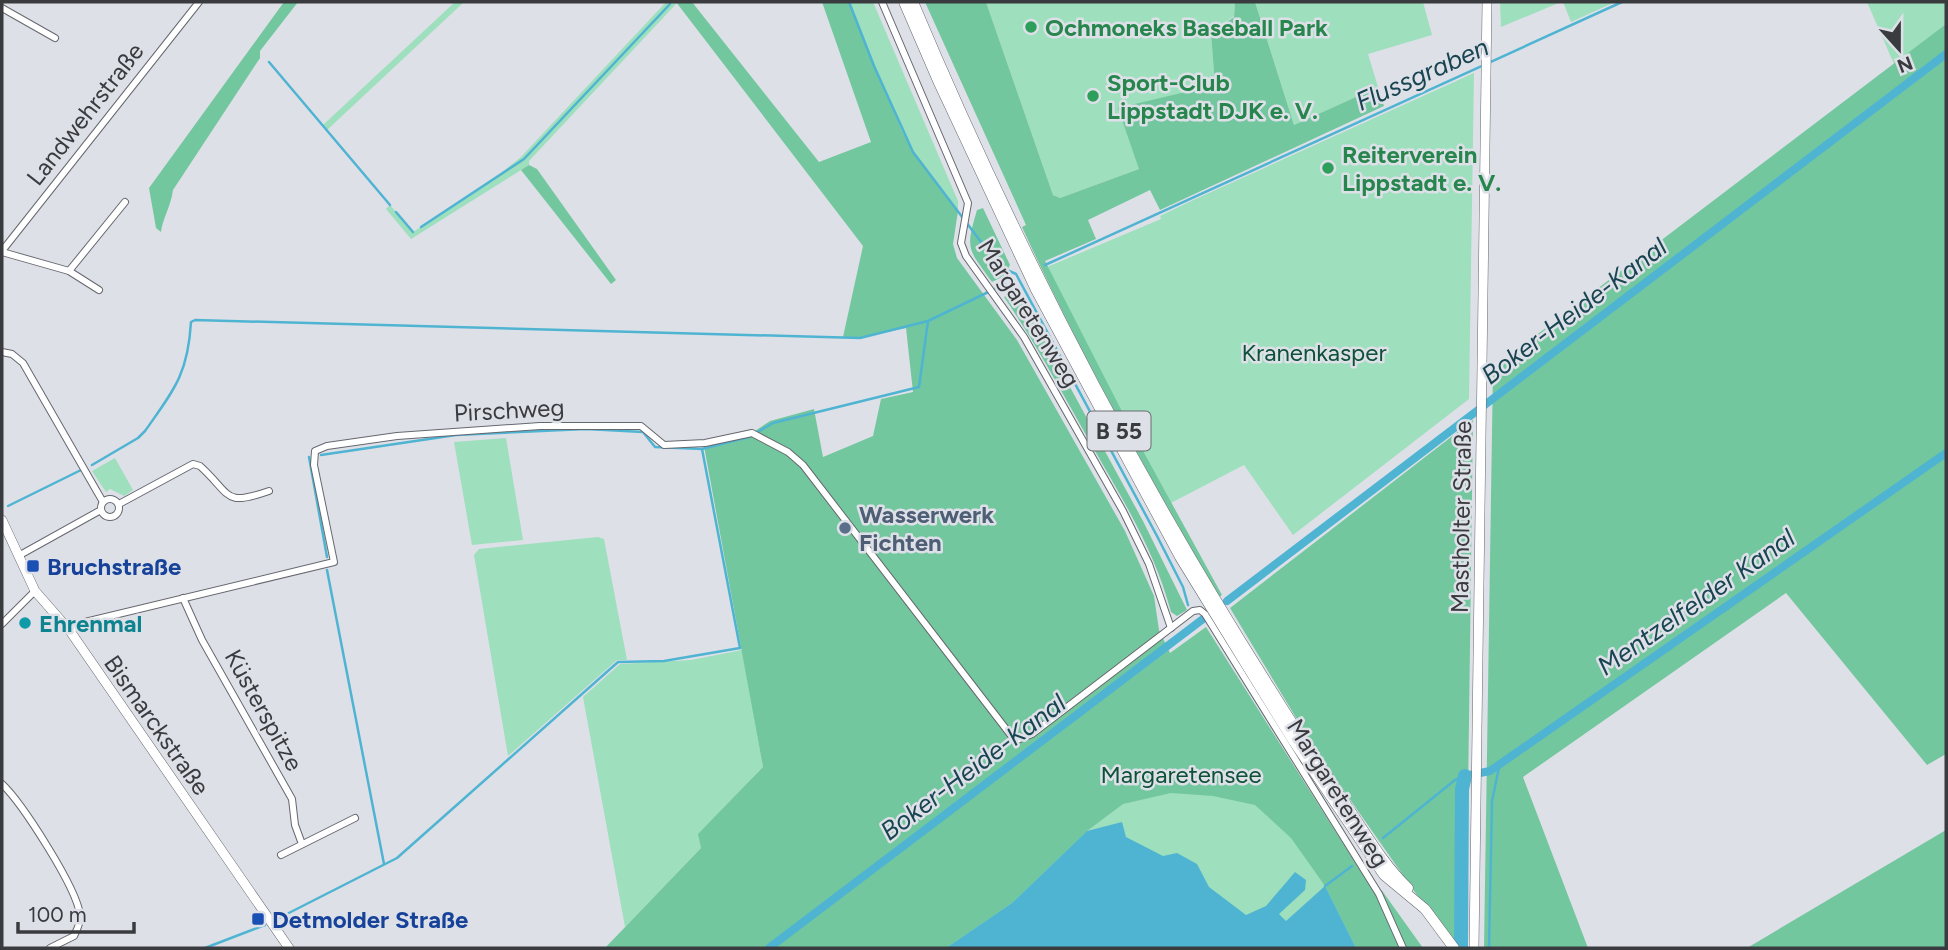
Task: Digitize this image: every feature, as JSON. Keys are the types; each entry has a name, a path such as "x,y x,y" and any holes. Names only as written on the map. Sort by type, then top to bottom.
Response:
{"main road":[{"name":"B 55","path":"904,2 1030,278 1114,439 1180,557 1292,739 1384,876 1425,909 1446,933"},
{"name":"B 55","path":"913,2 951,92 1043,286 1163,510 1311,753 1391,871 1427,906 1457,948"}],"street":[{"name":"Landwehrstraße","path":"2,251 199,2"},
{"name":"Margaretenweg","path":"882,2 968,203 961,243 966,256 1024,337 1123,511 1149,564 1171,628 1193,611 1200,610 1205,614 1379,894 1403,948"},
{"name":"Mastholter Straße","path":"1474,948 1486,2"},
{"path":"2,8 55,38"},
{"path":"69,271 125,202"},
{"path":"2,251 69,271 99,290"},
{"path":"2,352 12,354 23,363 103,502 102,510 105,515 113,516 119,510 119,504"},
{"name":"Pirschweg","path":"183,598 334,562 314,465 315,452 327,446 397,436 540,426 641,426 664,445 705,443 752,433 803,465 1004,732 1017,740 1032,734 1171,628"},
{"path":"119,504 193,464 200,466 232,499 240,501 269,491"},
{"path":"103,502 112,499 119,504"},
{"path":"20,555 102,510"},
{"name":"Bismarckstraße","path":"2,520 35,591 70,631 289,948"},
{"path":"2,624 35,591"},
{"path":"70,631 85,622 183,598"},
{"name":"Küsterspitze","path":"183,598 202,640 292,799 295,825 302,844"},
{"path":"2,784 46,845 78,905 81,918 74,936 50,948"},
{"path":"281,855 355,818"}],"green space":[{"path":"284,2 298,2 260,51 260,58 173,190 161,232 156,228 149,188"},
{"path":"455,2 464,2 327,130 323,125"},
{"path":"666,2 677,3 529,161 529,165 411,239 386,209 390,205 413,232 483,187 521,157"},
{"path":"676,2 692,2 819,162 871,142 822,2 849,2 902,131 913,152 958,211 953,244 957,258 1017,340 1125,531 1154,596 1159,630 1170,653 1206,627 1358,867 1383,892 1423,948 1356,948 1325,886 1291,838 1255,805 1213,796 1171,793 1123,804 1087,831 1012,903 946,948 605,948 701,848 698,834 763,767 704,446 749,435 770,421 814,409 823,457 873,436 881,399 913,392 906,328 860,338 843,337 863,246"},
{"path":"849,2 873,2 958,201 958,211 913,152 902,131"},
{"path":"925,2 986,2 1053,195 1060,198 1139,169 1118,108 1215,85 1211,33 1234,17 1235,2 1255,2 1294,125 1378,87 1384,106 1160,210 1150,190 1088,220 1096,239 1045,261 1131,429 1222,595 1219,597 1141,460 1067,321 1022,227 1026,225"},
{"name":"Sport-Club Lippstadt DJK e. V.","path":"986,2 1235,2 1234,16 1211,33 1215,85 1139,169 1060,198 1053,195"},
{"path":"1255,2 1423,2 1432,35 1368,54 1378,87 1294,125"},
{"path":"1500,2 1561,2 1501,27"},
{"path":"1563,2 1615,2 1571,22"},
{"path":"1867,2 1946,2 1946,24 1894,64"},
{"path":"1946,24 1946,754 1927,765 1786,593 1523,777 1588,948 1484,948 1493,368"},
{"name":"Kranenkasper","path":"1474,73 1469,399 1293,535 1244,465 1167,505 1047,267 1161,219 1160,216 1189,202"},
{"path":"529,165 537,169 616,280 611,284 521,170"},
{"path":"983,208 1010,265 1004,276 992,282 974,255 970,242 977,210"},
{"path":"1013,293 1022,299 1143,521 1187,610 1177,616 1171,612 1147,546 1126,505 1049,369 1004,297"},
{"path":"1473,420 1466,948 1454,948 1316,751 1230,608"},
{"path":"506,438 523,540 472,545 454,442"},
{"path":"115,458 133,490 124,496 110,489 106,492 92,471"},
{"path":"598,537 604,539 627,660 617,660 508,756 474,555 479,549"},
{"name":"Margaretensee","path":"1190,645 1398,948 791,948"},
{"path":"742,650 763,767 699,834 701,848 625,927 583,697 620,664 691,660"},
{"path":"1946,830 1946,948 1747,948"}],"water":[{"name":"Margaretensee","path":"1122,822 1126,837 1163,856 1177,853 1197,864 1209,887 1246,915 1266,906 1295,872 1306,880 1305,890 1279,914 1286,921 1325,886 1356,948 946,948 1012,903 1087,831"}],"waterway":[{"path":"849,2 874,66 913,152 1000,267 1016,274 1157,536 1183,587 1188,605"},
{"name":"Flussgraben","path":"1045,265 1622,2"},
{"path":"421,227 524,159 670,4"},
{"name":"Boker-Heide-Kanal","path":"1227,601 1946,54"},
{"path":"269,62 390,205"},
{"path":"396,212 413,232"},
{"path":"92,465 138,438 155,417 183,369 191,322 195,320 860,338 928,321 1005,284"},
{"path":"321,455 456,435 586,429 643,432 655,447 702,449 749,437 773,423 919,387 928,321"},
{"path":"277,919 397,858 618,662 664,661 740,648 702,449"},
{"name":"Mentzelfelder Kanal","path":"1465,776 1490,771 1946,453"},
{"path":"309,457 327,557"},
{"path":"8,506 81,470"},
{"path":"327,570 384,864"},
{"name":"Boker-Heide-Kanal","path":"769,948 1203,619"},
{"path":"1489,948 1492,801 1500,763"},
{"path":"1383,838 1455,780 1465,776"},
{"path":"1461,948 1462,789 1465,776"},
{"path":"1325,886 1352,866"},
{"path":"205,948 265,925"}],"place":[{"name":"Ochmoneks Baseball Park","path":"1031,27"},
{"name":"Sport-Club Lippstadt DJK e. V.","path":"1093,96"},
{"name":"Reiterverein Lippstadt e. V.","path":"1328,168"},
{"name":"Wasserwerk Fichten","path":"845,528"},
{"name":"Bruchstraße","path":"33,566"},
{"name":"Ehrenmal","path":"25,623"},
{"name":"Detmolder Straße","path":"258,919"}]}
